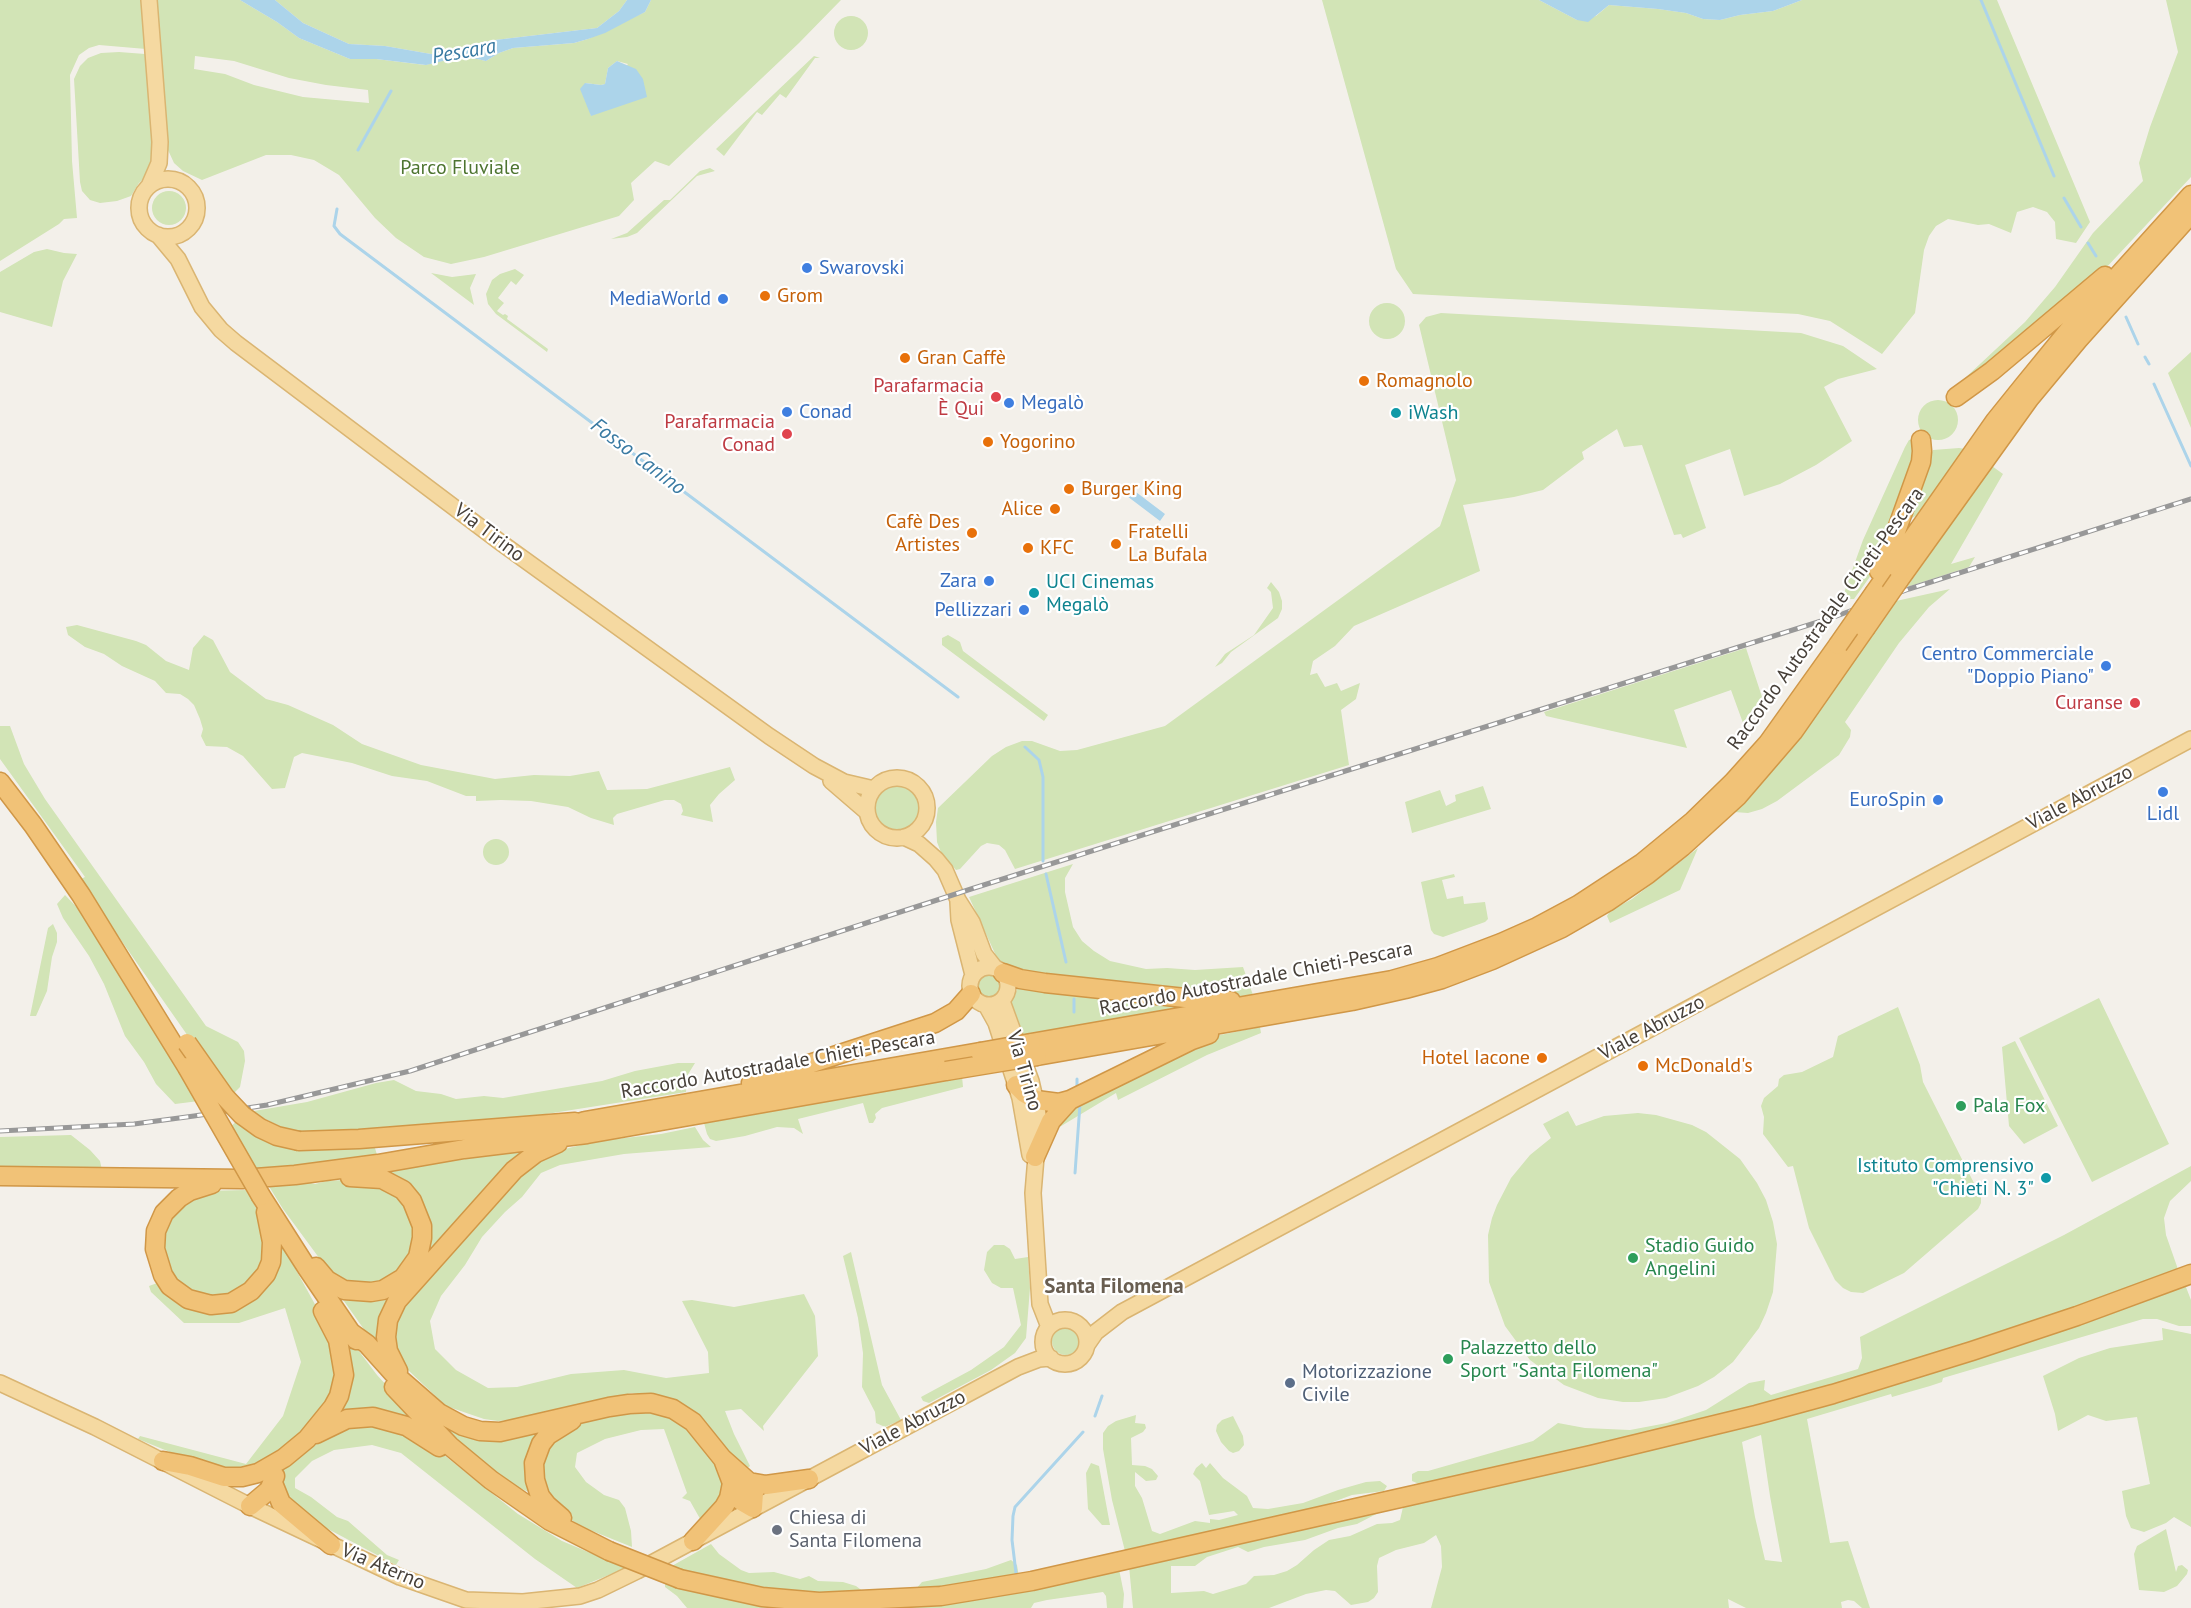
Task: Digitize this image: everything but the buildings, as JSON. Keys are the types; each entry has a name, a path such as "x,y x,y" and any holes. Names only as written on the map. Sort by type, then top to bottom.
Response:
{"highway":[{"name":"Raccordo Autostradale Chieti-Pescara","path":"1519,942 1642,863 1732,792 1885,581 1964,477 2054,348 2191,195"},
{"name":"Raccordo Autostradale Chieti-Pescara","path":"2000,426 2191,214"},
{"path":"2145,264 2160,259 2191,225"},
{"path":"1956,397 1992,371 2098,282 2140,241 2154,236"},
{"path":"1885,581 1891,547 1921,462 1921,440"},
{"name":"Raccordo Autostradale Chieti-Pescara","path":"586,1128 666,1107 980,1052 1034,1049 1236,1021 1374,997 1442,979 1479,958 1607,902 1682,847 1732,792 1793,732 1865,629 1885,581"},
{"path":"0,782 33,825 111,942 188,1067 261,1196 307,1269 349,1331 391,1383 443,1439 478,1470 530,1508 602,1548 680,1579 762,1597 819,1602 919,1598 1032,1581 1139,1559 1756,1415 1982,1348 2191,1274"},
{"path":"111,942 136,970 225,1097 242,1115 260,1128 277,1136 299,1141 586,1128"},
{"name":"Raccordo Autostradale Chieti-Pescara","path":"0,1176 227,1179 328,1172 464,1149 495,1140 557,1130 586,1128 946,1071 1034,1049 1392,980 1479,958"},
{"path":"999,970 1020,979 1045,983 1213,1001 1238,1000 1253,1005"},
{"path":"666,1107 755,1082 935,1023 956,1011 971,994"},
{"path":"1016,1085 1036,1100 1059,1103 1070,1100 1192,1040 1222,1031 1236,1021"},
{"path":"1035,1156 1051,1121 1070,1100"},
{"path":"414,1391 395,1366 388,1351 386,1327 397,1301 514,1170 536,1153 586,1128"},
{"path":"277,1222 302,1246 327,1280 344,1290 370,1292 383,1290 404,1278 418,1257 423,1238 418,1214 412,1201 403,1190 382,1179 345,1178 328,1172"},
{"path":"227,1179 190,1191 179,1198 164,1213 156,1231 155,1249 163,1275 170,1286 188,1299 212,1305 231,1303 251,1291 266,1274 271,1262 272,1242 261,1196"},
{"path":"250,1506 251,1488 266,1478 284,1458 307,1439 339,1396 344,1375 338,1340 316,1299 307,1269"},
{"path":"349,1331 367,1344 393,1373 439,1413 463,1426 480,1431 500,1432 629,1404 651,1403 673,1409 697,1426 740,1482 754,1493 753,1508"},
{"path":"590,1412 548,1435 536,1455 534,1470 537,1488 547,1505 602,1548"},
{"path":"307,1439 347,1419 373,1417 396,1422 421,1434 442,1449 508,1503 530,1508"},
{"path":"163,1461 224,1476 266,1478"},
{"path":"266,1478 281,1503 331,1545"},
{"path":"740,1482 766,1485 809,1479"},
{"path":"693,1541 724,1507 740,1482"}],"main road":[{"path":"149,0 160,142 159,163 149,186 142,195 139,212 144,225 158,235 172,236 185,231 194,220 196,203 191,192 178,182 167,162 160,142"},
{"path":"149,186 161,180 178,182"},
{"name":"Via Tirino","path":"185,231 183,260 186,276"},
{"name":"Via Tirino","path":"158,235 172,250 202,307 221,330 236,343 500,542 769,736 814,766 844,782 874,789"},
{"name":"Viale Abruzzo","path":"1079,1325 1094,1324 1113,1317 2191,739"},
{"name":"Via Tirino","path":"814,766 867,812"},
{"path":"891,779 910,781 918,786 926,801 927,809 923,824 911,835 904,837 894,838 877,831 867,812 867,804 874,789 891,779"},
{"path":"923,824 936,859"},
{"path":"904,837 919,844 945,870 958,900 972,922 984,954 1007,978 1008,990 1002,1001 986,1005 975,999 971,994 970,981 973,975 983,968 999,970"},
{"path":"958,900 959,920 973,975"},
{"name":"Via Tirino","path":"1002,1001 1036,1100 1039,1121 1034,1179 1040,1293 1056,1323"},
{"name":"Via Tirino","path":"986,1005 996,1023 1020,1098 1034,1179"},
{"name":"Viale Abruzzo","path":"1087,1345 1096,1332 1113,1317"},
{"path":"1068,1320 1079,1325 1084,1331 1087,1345 1083,1355 1072,1362 1064,1363 1051,1358 1043,1343 1056,1323 1068,1320"},
{"name":"Viale Abruzzo","path":"1018,1367 1043,1343"},
{"name":"Viale Abruzzo","path":"809,1479 1018,1367 1039,1359 1051,1358"},
{"name":"Via Aterno","path":"0,1383 331,1545 400,1577 466,1600 523,1602 580,1596 598,1590 809,1479"}],"green space":[{"path":"0,0 142,0 146,49 99,45 79,55 70,75 72,161 77,218 64,219 0,261"},
{"name":"Parco Fluviale","path":"157,0 240,0 299,38 350,59 376,59 425,65 464,56 486,61 513,48 574,43 588,39 645,12 651,0 841,0 669,166 655,161 631,183 634,200 619,216 484,257 451,264 424,257 396,238 375,218 339,175 314,160 291,155 266,155 202,180 183,171 174,163 168,150 164,125 166,123","holes":["195,56 234,61 289,78 368,90 369,103 303,97 254,85 225,74 194,69","617,61 628,64 591,116 585,83 605,84 608,68"]},
{"path":"275,0 627,0 619,11 597,28 495,40 431,54 385,46 349,44 303,23"},
{"path":"1322,0 1539,0 1577,20 1596,16 1609,5 1658,9 1686,13 1703,19 1720,20 1773,11 1802,0 1997,0 2090,222 2076,243 2056,239 2055,222 2047,212 2033,207 2017,212 2011,233 1989,224 1978,225 1948,219 1936,226 1924,250 1915,313 1882,354 1830,321 1798,314 1413,294 1396,269"},
{"path":"2166,0 2191,0 2191,177 2104,270 1972,381 1965,378 2025,322 2055,287 2093,233 2143,181 2139,163 2178,52"},
{"path":"851,16 863,21 868,33 863,45 851,50 839,45 834,33 839,21"},
{"path":"101,53 145,54 155,160 151,172 139,183 131,196 100,203 90,200 82,191 80,182 74,79 80,66 88,58"},
{"path":"814,56 820,58 815,58 786,98 780,94 762,115 757,112 724,156 716,149"},
{"path":"710,168 715,171 697,176 637,233 611,239 627,233 664,200 670,200 700,171"},
{"path":"169,191 181,196 186,208 181,220 169,225 157,220 152,208 157,196"},
{"path":"47,249 77,254 63,281 52,327 0,312 0,272 34,252"},
{"path":"515,269 524,275 516,285 511,281 498,298 504,303 497,311 508,316 507,319 548,349 547,352 496,314 488,304 486,294 492,280 500,274"},
{"path":"431,273 452,277 476,274 470,288 474,305"},
{"path":"1387,303 1400,308 1405,321 1400,334 1387,339 1374,334 1369,321 1374,308"},
{"path":"1441,313 1801,333 1843,346 1877,369 1838,379 1824,387 1852,441 1816,465 1780,484 1744,496 1730,449 1685,465 1706,528 1683,538 1681,534 1674,535 1642,445 1624,447 1617,429 1582,452 1584,459 1543,490 1463,505 1480,571 1354,626 1335,646 1313,661 1310,675 1317,673 1325,687 1337,683 1341,691 1360,683 1356,699 1341,710 1349,765 1015,869 1005,850 999,845 987,843 981,846 960,869 956,870 942,855 937,842 938,808 992,756 1022,741 1032,741 1060,751 1077,750 1165,726 1440,526 1456,480 1419,325 1426,317"},
{"path":"2191,352 2191,428 2168,373"},
{"path":"1938,400 1952,406 1958,420 1952,434 1938,440 1924,434 1918,420 1924,406"},
{"path":"1914,439 1919,444 1879,564 1854,599 1848,599 1844,596 1845,590 1863,540 1905,447 1909,440"},
{"path":"1966,449 1917,515 1912,518 1908,515 1933,450"},
{"path":"1992,466 2003,474 1951,564 1975,557 1969,567 1907,587"},
{"path":"1271,582 1279,592 1282,601 1282,609 1278,618 1231,652 1222,663 1215,667 1225,654 1254,635 1273,608 1271,592 1267,588"},
{"path":"1950,589 1929,607 1899,643 1845,722 1851,730 1850,737 1839,755 1777,801 1748,813 1734,812 1802,734 1896,601"},
{"path":"77,625 146,645 166,661 189,670 193,648 204,635 213,640 230,672 266,699 288,705 333,725 362,744 421,765 495,779 534,775 570,776 599,771 607,790 647,789 730,767 735,780 710,805 713,822 681,815 683,811 681,804 674,800 665,800 617,814 613,818 614,825 591,818 568,807 531,801 476,801 476,796 466,796 427,781 392,776 352,763 302,753 294,757 285,788 272,789 243,756 227,747 206,746 201,736 203,729 200,719 194,705 188,699 180,694 166,693 155,681 122,666 104,654 85,647 68,635 66,627"},
{"path":"948,635 960,642 963,651 1048,715 1044,721 942,645 942,638"},
{"path":"1746,648 1762,697 1743,723 1731,690 1674,710 1687,748 1546,716 1544,712"},
{"path":"0,726 10,726 24,764 45,799 206,1026 238,1042 244,1051 245,1061 240,1087 234,1093 227,1092 79,880 85,877 0,759"},
{"path":"897,786 912,793 919,808 912,823 897,830 882,823 875,808 882,793"},
{"path":"1483,786 1491,809 1412,833 1405,802 1440,790 1446,806 1456,801 1455,795"},
{"path":"496,839 505,843 509,852 505,861 496,865 487,861 483,852 487,843"},
{"path":"1698,848 1680,890 1610,923 1607,916 1610,911 1632,899"},
{"path":"1073,864 1065,878 1065,892 1073,927 1082,941 1094,951 1110,961 1146,969 1195,970 1243,967 1253,995 1240,998 1052,978 1007,967 998,960 969,897"},
{"path":"1454,874 1455,877 1442,880 1447,899 1463,896 1464,904 1485,902 1488,919 1443,937 1434,934 1431,930 1421,882"},
{"path":"65,895 89,920 199,1101 175,1104 156,1084 144,1062 125,1036 104,984 89,956 63,918 57,904"},
{"path":"53,924 57,933 57,942 52,957 47,991 36,1016 30,1016 48,928"},
{"path":"988,973 997,977 1001,986 997,995 988,999 979,995 975,986 979,977"},
{"path":"1020,985 1174,1002 1175,1012 1020,1040 1008,1005"},
{"path":"2099,998 2169,1144 2092,1182 2019,1038"},
{"path":"1898,1007 1920,1065 1923,1082 1981,1197 1981,1203 1978,1209 1904,1273 1863,1293 1851,1292 1835,1280 1809,1228 1793,1166 1788,1167 1763,1134 1764,1117 1761,1106 1764,1098 1778,1086 1779,1079 1784,1075 1802,1072 1833,1057 1838,1036"},
{"path":"1260,1027 1261,1033 1207,1055 1118,1100 1116,1093 1053,1131 1065,1112 1215,1036"},
{"path":"2015,1041 2058,1126 2024,1144 2009,1126 2002,1047"},
{"path":"678,1063 695,1063 687,1076 686,1092 489,1123 314,1136 290,1131 254,1111 307,1102 394,1080 416,1091 441,1094 456,1099 484,1096 503,1098 602,1081 635,1071"},
{"path":"962,1076 963,1087 882,1108 875,1114 876,1118 873,1123 869,1123 863,1103 798,1119 803,1134 794,1128 777,1127 716,1141 710,1139 704,1123"},
{"name":"Stadio Guido Angelini","path":"1568,1111 1576,1126 1604,1116 1638,1113 1656,1115 1692,1125 1706,1132 1740,1159 1766,1200 1777,1244 1773,1292 1766,1313 1759,1328 1733,1362 1698,1386 1666,1398 1639,1402 1598,1398 1564,1385 1530,1360 1505,1326 1489,1282 1488,1235 1492,1218 1511,1178 1530,1155 1551,1138 1543,1124"},
{"path":"237,1121 250,1126 370,1144 375,1148 377,1155 259,1172 230,1127"},
{"path":"695,1127 703,1140 711,1147 624,1154 560,1165 541,1173 522,1197 482,1237 465,1265 441,1296 430,1321 435,1349 456,1370 488,1388 517,1387 571,1374 624,1370 666,1378 709,1373 708,1352 682,1301 692,1300 734,1307 804,1294 815,1316 818,1356 763,1426 764,1431 741,1409 725,1411 750,1466 744,1471 718,1437 697,1416 671,1400 632,1393 513,1420 498,1421 484,1419 446,1406 408,1370 391,1347 396,1311 428,1270 541,1155 597,1141 661,1134"},
{"path":"71,1135 100,1161 102,1170 0,1169 0,1137"},
{"path":"536,1144 422,1264 429,1224 419,1196 404,1179 384,1172"},
{"path":"2191,1166 2191,1181 2170,1201 2164,1218 2166,1235 2180,1275 1877,1376 1517,1466 1419,1484 1412,1481 1412,1474 1418,1471 1428,1471 1533,1441 1558,1423 1585,1428 1630,1430 1667,1423 1706,1410 1749,1383 1765,1380 1764,1390 1771,1395 1858,1369 1862,1358 1860,1337 2064,1235"},
{"path":"360,1179 399,1191 411,1212 414,1235 413,1248 406,1262 393,1275 368,1286 346,1283 328,1270 283,1209 265,1180 301,1181 315,1184"},
{"path":"247,1190 265,1226 268,1239 258,1278 223,1299 180,1288 162,1263 159,1243 171,1212 203,1191"},
{"path":"280,1241 322,1317 336,1349 336,1390 315,1424 267,1463 239,1473 187,1459 138,1439 140,1436 246,1464 283,1416 301,1362 285,1308 239,1323 184,1323 151,1292 149,1286 160,1282 231,1307"},
{"path":"994,1245 1004,1245 1010,1249 1015,1259 1028,1257 1030,1288 1026,1338 1015,1353 991,1370 929,1403 923,1401 921,1397 971,1370 1004,1347 1021,1325 1013,1288 1001,1288 992,1283 984,1270 987,1252"},
{"path":"851,1252 882,1385 901,1420 885,1427 876,1423 875,1412 862,1387 863,1353 858,1318 843,1256"},
{"path":"2184,1282 2191,1300 2191,1326 2179,1326 2157,1319 2143,1319 1943,1378 1942,1382 1930,1386 1892,1397 1891,1394 1807,1419 1830,1543 1848,1541 1870,1608 1862,1608 1854,1601 1848,1600 1841,1602 1842,1608 1746,1608 1728,1599 1729,1608 1431,1608 1442,1567 1441,1546 1436,1535 1424,1543 1396,1550 1379,1558 1378,1592 1368,1602 1351,1605 1335,1591 1326,1590 1306,1594 1269,1608 1133,1608 1129,1566 1384,1510 1357,1524 1305,1540 1248,1552 1238,1547 1207,1557 1195,1566 1171,1566 1171,1593 1204,1591 1213,1594 1246,1584 1254,1576 1274,1575 1287,1571 1329,1540 1350,1536 1377,1524 1400,1520 1403,1507 1509,1480","holes":["1761,1435 1782,1562 1765,1560 1742,1442"]},
{"path":"334,1287 395,1289 383,1345 373,1342"},
{"path":"1066,1327 1076,1331 1080,1341 1076,1351 1066,1355 1056,1351 1052,1341 1056,1331"},
{"path":"2162,1328 2191,1334 2191,1527 2174,1517 2144,1532 2131,1528 2126,1516 2122,1491 2150,1484 2137,1417 2106,1421 2088,1415 2058,1431 2043,1376 2079,1358 2110,1348 2163,1340"},
{"path":"349,1338 377,1375 422,1424 337,1415 346,1345"},
{"path":"645,1409 668,1413 703,1440 728,1488 703,1524 690,1501 682,1498 687,1493 664,1429 641,1430 605,1439 577,1453 575,1467 586,1482 604,1495 619,1500 625,1508 631,1531 632,1547 580,1526 558,1510 546,1497 539,1469 543,1448 584,1419"},
{"path":"1136,1415 1135,1423 1145,1424 1146,1428 1131,1438 1132,1465 1145,1466 1152,1469 1158,1476 1156,1480 1146,1481 1135,1472 1135,1486 1142,1498 1152,1531 1160,1534 1195,1521 1210,1523 1210,1519 1219,1520 1238,1515 1234,1511 1209,1515 1200,1481 1193,1474 1202,1463 1206,1468 1210,1463 1223,1478 1247,1496 1253,1508 1268,1509 1303,1503 1366,1482 1380,1481 1387,1486 1384,1491 1352,1495 1333,1502 1324,1510 1125,1551 1112,1500 1103,1449 1103,1433 1116,1421"},
{"path":"1233,1416 1243,1436 1244,1445 1239,1451 1233,1453 1221,1442 1216,1431 1217,1425 1222,1420"},
{"path":"435,1418 460,1428 548,1425 533,1494 509,1483 477,1458"},
{"path":"363,1420 429,1443 518,1514 562,1541 626,1568 577,1588 535,1559 401,1453 372,1445 334,1450 312,1461 295,1478 295,1488 337,1517 348,1521 387,1555 399,1560 396,1565 309,1519 283,1498 281,1472 287,1463 330,1430"},
{"path":"1091,1463 1099,1466 1110,1525 1102,1525 1088,1509 1086,1473"},
{"path":"2166,1529 2176,1572 2178,1566 2182,1565 2188,1570 2187,1574 2177,1586 2164,1592 2139,1590 2134,1554 2137,1546"},
{"path":"711,1544 719,1554 749,1573 774,1572 800,1579 809,1576 818,1581 843,1582 856,1586 868,1595 781,1592 670,1567"},
{"path":"1011,1560 1017,1565 1019,1577 955,1587 915,1590 922,1582 986,1569"},
{"path":"1119,1569 1124,1594 1123,1608 1107,1608 1106,1596 1103,1592 1047,1600 1034,1603 1031,1608 687,1608 665,1587 667,1581 781,1604"}],"water":[{"name":"Pescara","path":"240,0 275,0 303,23 349,44 385,46 431,54 495,40 597,28 619,11 627,0 651,0 645,12 605,33 588,39 574,43 513,48 486,61 464,56 426,65 376,59 350,59 299,38"},
{"path":"1539,0 1802,0 1773,11 1720,20 1703,19 1686,13 1658,9 1609,5 1588,22 1577,20"},
{"path":"617,61 636,69 643,79 647,97 591,116 580,89 585,83 605,84 608,68"},
{"path":"1128,486 1165,514 1160,521 1123,493"}],"waterway":[{"path":"1981,0 2054,176"},
{"name":"Fosso Canino","path":"358,150 391,91"},
{"path":"2064,198 2081,227"},
{"name":"Fosso Canino","path":"337,209 334,226 340,234 958,697"},
{"path":"2088,243 2096,256"},
{"path":"2126,317 2138,344"},
{"path":"2145,357 2149,364"},
{"path":"2154,384 2191,466"},
{"name":"Fosso Canino","path":"1025,747 1039,760 1043,777 1043,861"},
{"name":"Fosso Canino","path":"1046,874 1066,962"},
{"name":"Fosso Canino","path":"1074,999 1074,1012"},
{"name":"Fosso Canino","path":"1077,1079 1077,1089"},
{"name":"Fosso Canino","path":"1075,1173 1080,1104"},
{"name":"Fosso Canino","path":"1095,1416 1102,1396"},
{"name":"Fosso Canino","path":"1016,1573 1012,1540 1015,1507 1083,1432"}],"railway":[{"path":"0,1131 134,1124 194,1116 267,1105 410,1071 971,889 1834,617 1909,589 2191,499"}],"place":[{"name":"Swarovski","path":"807,268"},
{"name":"Grom","path":"765,296"},
{"name":"MediaWorld","path":"723,299"},
{"name":"Gran Caffè","path":"905,358"},
{"name":"Romagnolo","path":"1364,381"},
{"name":"Parafarmacia È Qui","path":"996,397"},
{"name":"Megalò","path":"1009,403"},
{"name":"Conad","path":"787,412"},
{"name":"iWash","path":"1396,413"},
{"name":"Parafarmacia Conad","path":"787,434"},
{"name":"Yogorino","path":"988,442"},
{"name":"Burger King","path":"1069,489"},
{"name":"Alice","path":"1055,509"},
{"name":"Cafè Des Artistes","path":"972,533"},
{"name":"Fratelli La Bufala","path":"1116,544"},
{"name":"KFC","path":"1028,548"},
{"name":"Zara","path":"989,581"},
{"name":"UCI Cinemas Megalò","path":"1034,593"},
{"name":"Pellizzari","path":"1024,610"},
{"name":"Centro Commerciale \"Doppio Piano\"","path":"2106,666"},
{"name":"Curanse","path":"2135,703"},
{"name":"Lidl","path":"2163,792"},
{"name":"EuroSpin","path":"1938,800"},
{"name":"Hotel Iacone","path":"1542,1058"},
{"name":"McDonald's","path":"1643,1066"},
{"name":"Pala Fox","path":"1961,1106"},
{"name":"Istituto Comprensivo \"Chieti N. 3\"","path":"2046,1178"},
{"name":"Stadio Guido Angelini","path":"1633,1258"},
{"name":"Palazzetto dello Sport \"Santa Filomena\"","path":"1448,1359"},
{"name":"Motorizzazione Civile","path":"1290,1383"},
{"name":"Chiesa di Santa Filomena","path":"777,1530"}],"district":[{"name":"Santa Filomena","path":"1114,1287"}]}
